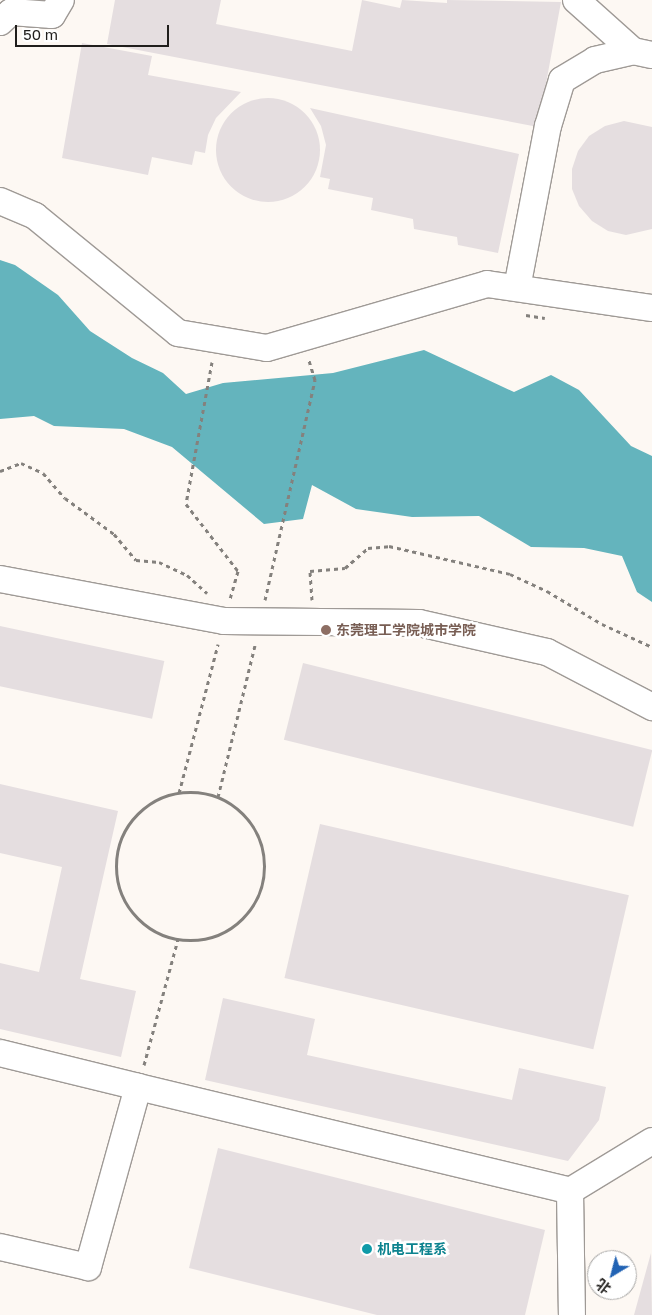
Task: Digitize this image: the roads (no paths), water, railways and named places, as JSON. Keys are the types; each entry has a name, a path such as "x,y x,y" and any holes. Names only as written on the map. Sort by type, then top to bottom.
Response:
{"street":[{"path":"0,22 11,12 52,14 61,0"},
{"path":"576,0 642,53"},
{"path":"517,288 548,126 562,80 595,60 642,53"},
{"path":"0,201 35,216 178,333 216,340 267,348 307,350 487,284 652,308"},
{"path":"0,579 224,621 311,624 419,624 547,652 652,707"},
{"path":"0,1053 570,1191 652,1141"},
{"path":"0,1247 88,1267 138,1087"},
{"path":"570,1191 572,1315"}],"water":[{"path":"0,260 15,265 58,295 90,331 132,358 163,373 186,394 223,383 333,373 424,350 514,392 551,375 579,390 631,446 652,456 652,602 637,592 622,556 584,548 531,547 479,516 412,517 356,509 312,485 303,519 264,524 172,447 124,429 54,426 34,416 0,419"}],"place":[{"name":"东莞理工学院城市学院","path":"326,630"},
{"name":"机电工程系","path":"367,1249"}]}
